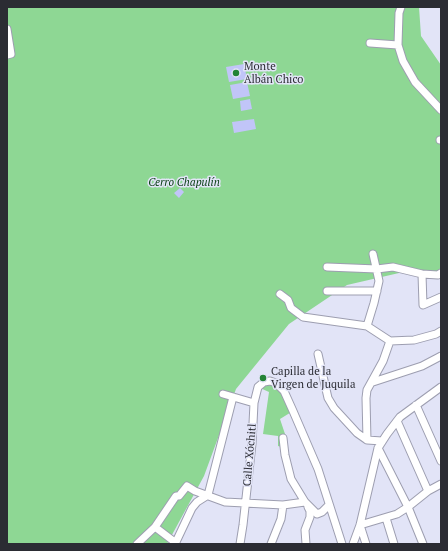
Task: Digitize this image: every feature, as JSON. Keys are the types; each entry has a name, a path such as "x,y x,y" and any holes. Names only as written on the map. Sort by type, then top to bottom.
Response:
{"street":[{"path":"401,7 399,13 398,44 403,61 415,82 441,110"},
{"path":"7,29 11,54 7,55"},
{"path":"370,43 398,44"},
{"path":"367,326 379,281 373,254"},
{"path":"327,267 377,269 391,267 440,276"},
{"path":"420,273 423,305 441,298"},
{"path":"327,291 377,291"},
{"path":"280,294 288,300 291,308 303,316 367,326 390,342 414,340 436,334 441,331"},
{"path":"367,440 367,390 384,361 390,342"},
{"path":"318,354 328,398 334,408 357,433 367,440 382,441"},
{"path":"373,382 422,366 441,356"},
{"name":"Calle Xóchitl","path":"240,544 252,444 254,403 258,387 264,382 270,381 276,383 284,391 318,469 329,505"},
{"path":"353,544 360,525 378,448 397,421 441,387"},
{"path":"223,394 254,403"},
{"path":"155,527 176,544 192,508 197,502 208,495 233,398"},
{"path":"416,405 441,461"},
{"path":"397,421 428,491"},
{"path":"283,438 285,455 291,479 310,511 310,517 305,530 306,544"},
{"path":"378,448 408,507 423,544"},
{"path":"360,525 386,518 408,507 428,491 441,484"},
{"path":"137,544 155,527 176,496 179,496 187,486 225,502 283,505 306,504 317,514 322,512 329,505 342,544"},
{"path":"271,544 281,519 283,505"},
{"path":"386,518 394,544"},
{"path":"360,525 366,544"}],"green space":[{"name":"Cerro Chapulín","path":"7,7 419,7 421,36 441,65 441,274 399,273 347,285 289,324 236,389 204,476 167,544 7,544"},
{"path":"264,382 276,383 293,411 280,419 286,437 282,447 278,446 278,436 263,434 269,392 258,387"}],"building":[{"name":"Monte Albán Chico","path":"244,64 247,79 229,82 226,67"},
{"path":"247,82 250,96 233,99 230,85"},
{"path":"250,99 252,109 241,111 240,101"},
{"path":"254,119 256,129 234,133 232,122"},
{"path":"180,188 184,192 179,198 174,193"}],"place":[{"name":"Monte Albán Chico","path":"236,73"},
{"name":"Capilla de la Virgen de Juquila","path":"263,378"}]}
